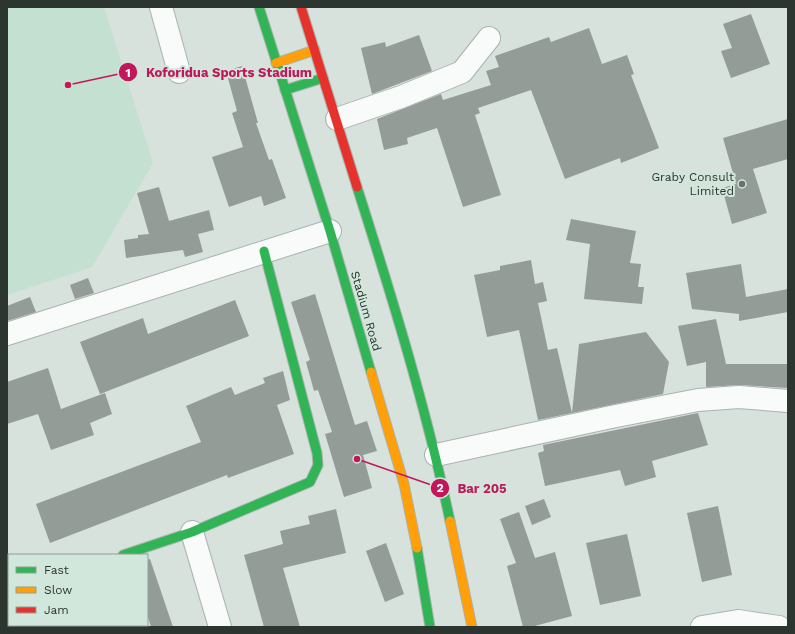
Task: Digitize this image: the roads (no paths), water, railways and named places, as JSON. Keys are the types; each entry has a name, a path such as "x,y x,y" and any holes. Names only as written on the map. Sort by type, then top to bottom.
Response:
{"main road":[{"name":"Stadium Road","path":"259,7 330,231 404,484 421,565 430,627"},
{"path":"302,7 403,334 436,455 472,627"},
{"path":"276,64 315,50"},
{"path":"285,90 323,78"},
{"path":"126,554 192,532 310,482 318,465 317,453 264,252"}],"street":[{"path":"161,7 179,72"},
{"path":"337,119 401,97 462,72 489,38"},
{"path":"7,334 330,231"},
{"path":"436,455 611,417 698,400 739,397 788,401"},
{"path":"192,532 220,627"},
{"path":"702,627 738,621 779,627"}],"place":[{"name":"Koforidua Sports Stadium","path":"68,85"},
{"name":"Graby Consult Limited","path":"742,184"},
{"name":"Bar 205","path":"357,459"}]}
